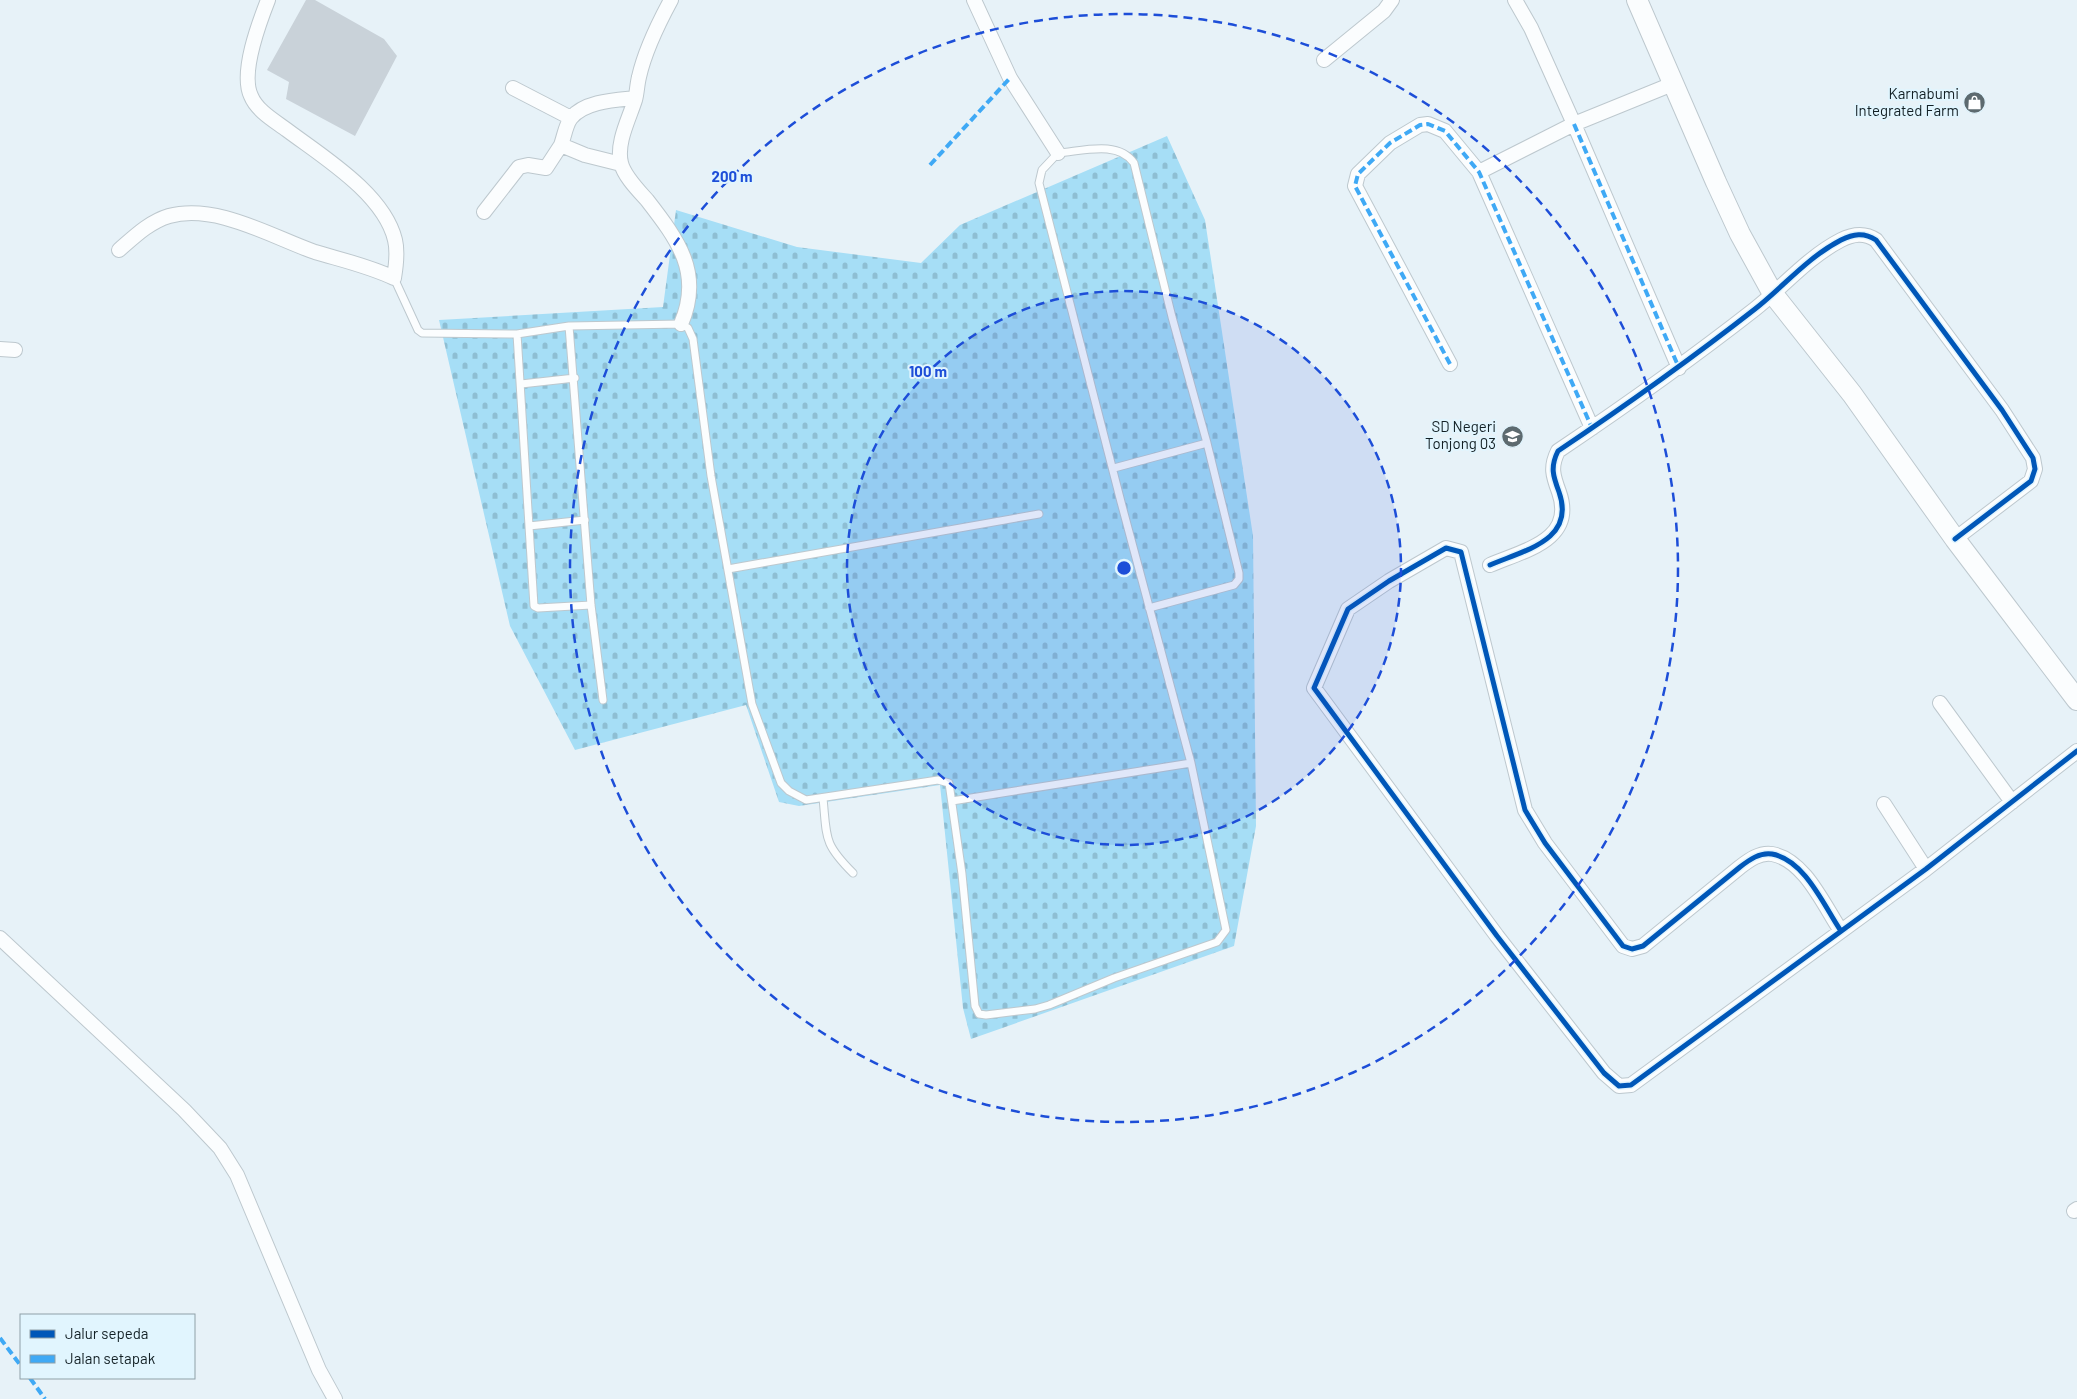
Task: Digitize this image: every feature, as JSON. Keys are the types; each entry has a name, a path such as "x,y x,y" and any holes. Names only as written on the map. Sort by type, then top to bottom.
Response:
{"street":[{"path":"119,250 146,227 169,216 194,213 218,216 313,251 371,267 394,278 396,241 390,224 372,200 341,170 270,118 250,96 249,67 252,46 268,0"},
{"path":"671,0 651,42 639,77 622,142 621,164 682,253 689,272 691,290 690,300 681,324"},
{"path":"974,0 1010,78 1058,153"},
{"path":"1324,60 1384,11 1392,0"},
{"path":"1515,0 1531,28 1574,124 1679,368"},
{"path":"1637,0 1675,82 1716,182 1740,234 1774,294 1852,394 1955,539 2077,700"},
{"path":"1479,172 1574,124 1675,82"},
{"path":"513,88 571,118"},
{"path":"484,212 519,167 528,165 546,168 562,145 571,118 588,107 603,102 635,98"},
{"path":"1450,364 1356,190 1358,174 1390,142 1420,125 1428,124 1445,131 1479,172 1592,428"},
{"path":"562,145 585,155 621,164"},
{"path":"1490,565 1531,548 1558,529 1564,512 1552,474 1552,463 1558,452 1679,368 1774,294 1829,247 1849,237 1862,234 1872,237 1886,253 2002,410 2033,458 2035,469 2031,481 1955,539"},
{"path":"0,349 15,350"},
{"path":"1841,931 1800,871 1779,857 1763,854 1740,866 1643,946 1632,949 1623,946 1545,843 1525,810 1461,552 1446,548 1389,581 1348,609 1314,688 1497,936 1614,1084 1619,1086 1631,1085 1926,869 2077,751"},
{"path":"1940,703 2012,802"},
{"path":"1884,804 1926,869"},
{"path":"0,938 148,1075 220,1148 236,1175 319,1370 335,1399"}],"lane":[{"path":"394,278 421,332 517,334 569,326 681,324 688,328 693,339 710,476 752,704 781,783 789,791 806,800 938,780 949,783 976,1010 986,1015 1035,1009 1114,978 1217,942 1225,934 1225,924 1191,763 1149,608 1114,468 1079,345 1039,183 1042,170 1058,153 1115,149 1130,157 1134,164 1172,317 1207,443 1239,579 1234,585 1149,608"},
{"path":"569,326 575,378 578,451 591,605 603,700"},
{"path":"517,334 535,607 591,605"},
{"path":"521,384 575,378"},
{"path":"1114,468 1207,443"},
{"path":"728,569 1039,514"},
{"path":"529,526 585,520"},
{"path":"952,802 1191,763"},
{"path":"824,798 828,841 839,859 853,873"}],"green space":[{"path":"1167,136 1205,220 1253,536 1256,826 1234,946 971,1039 963,1008 940,785 799,806 779,802 746,705 575,750 510,626 439,320 663,307 676,210 797,247 921,263 960,225"}],"building":[{"path":"306,0 315,0 384,39 397,56 355,136 286,99 289,82 267,70"}],"marked path":[{"path":"930,165 1010,78"},
{"path":"1450,364 1355,186 1358,174 1390,143 1420,125 1428,124 1445,131 1479,172 1592,428"},
{"path":"1574,124 1679,368"},
{"path":"0,1338 20,1365"},
{"path":"31,1379 45,1399"}],"cycle path":[{"path":"1490,565 1532,548 1544,541 1554,532 1560,522 1562,508 1553,472 1558,451 1707,346 1755,309 1829,247 1850,236 1859,235 1872,237 1876,240 2002,410 2033,458 2035,469 2031,481 1955,539"},
{"path":"1841,931 1813,885 1804,874 1784,858 1772,854 1763,854 1743,864 1643,946 1632,949 1623,946 1545,843 1525,810 1461,552 1446,548 1389,581 1348,609 1314,688 1497,936 1604,1073 1619,1086 1631,1085 1926,869 2077,751"}],"place":[{"name":"Karnabumi Integrated Farm","path":"1975,103"},
{"name":"SD Negeri Tonjong 03","path":"1512,436"}]}
